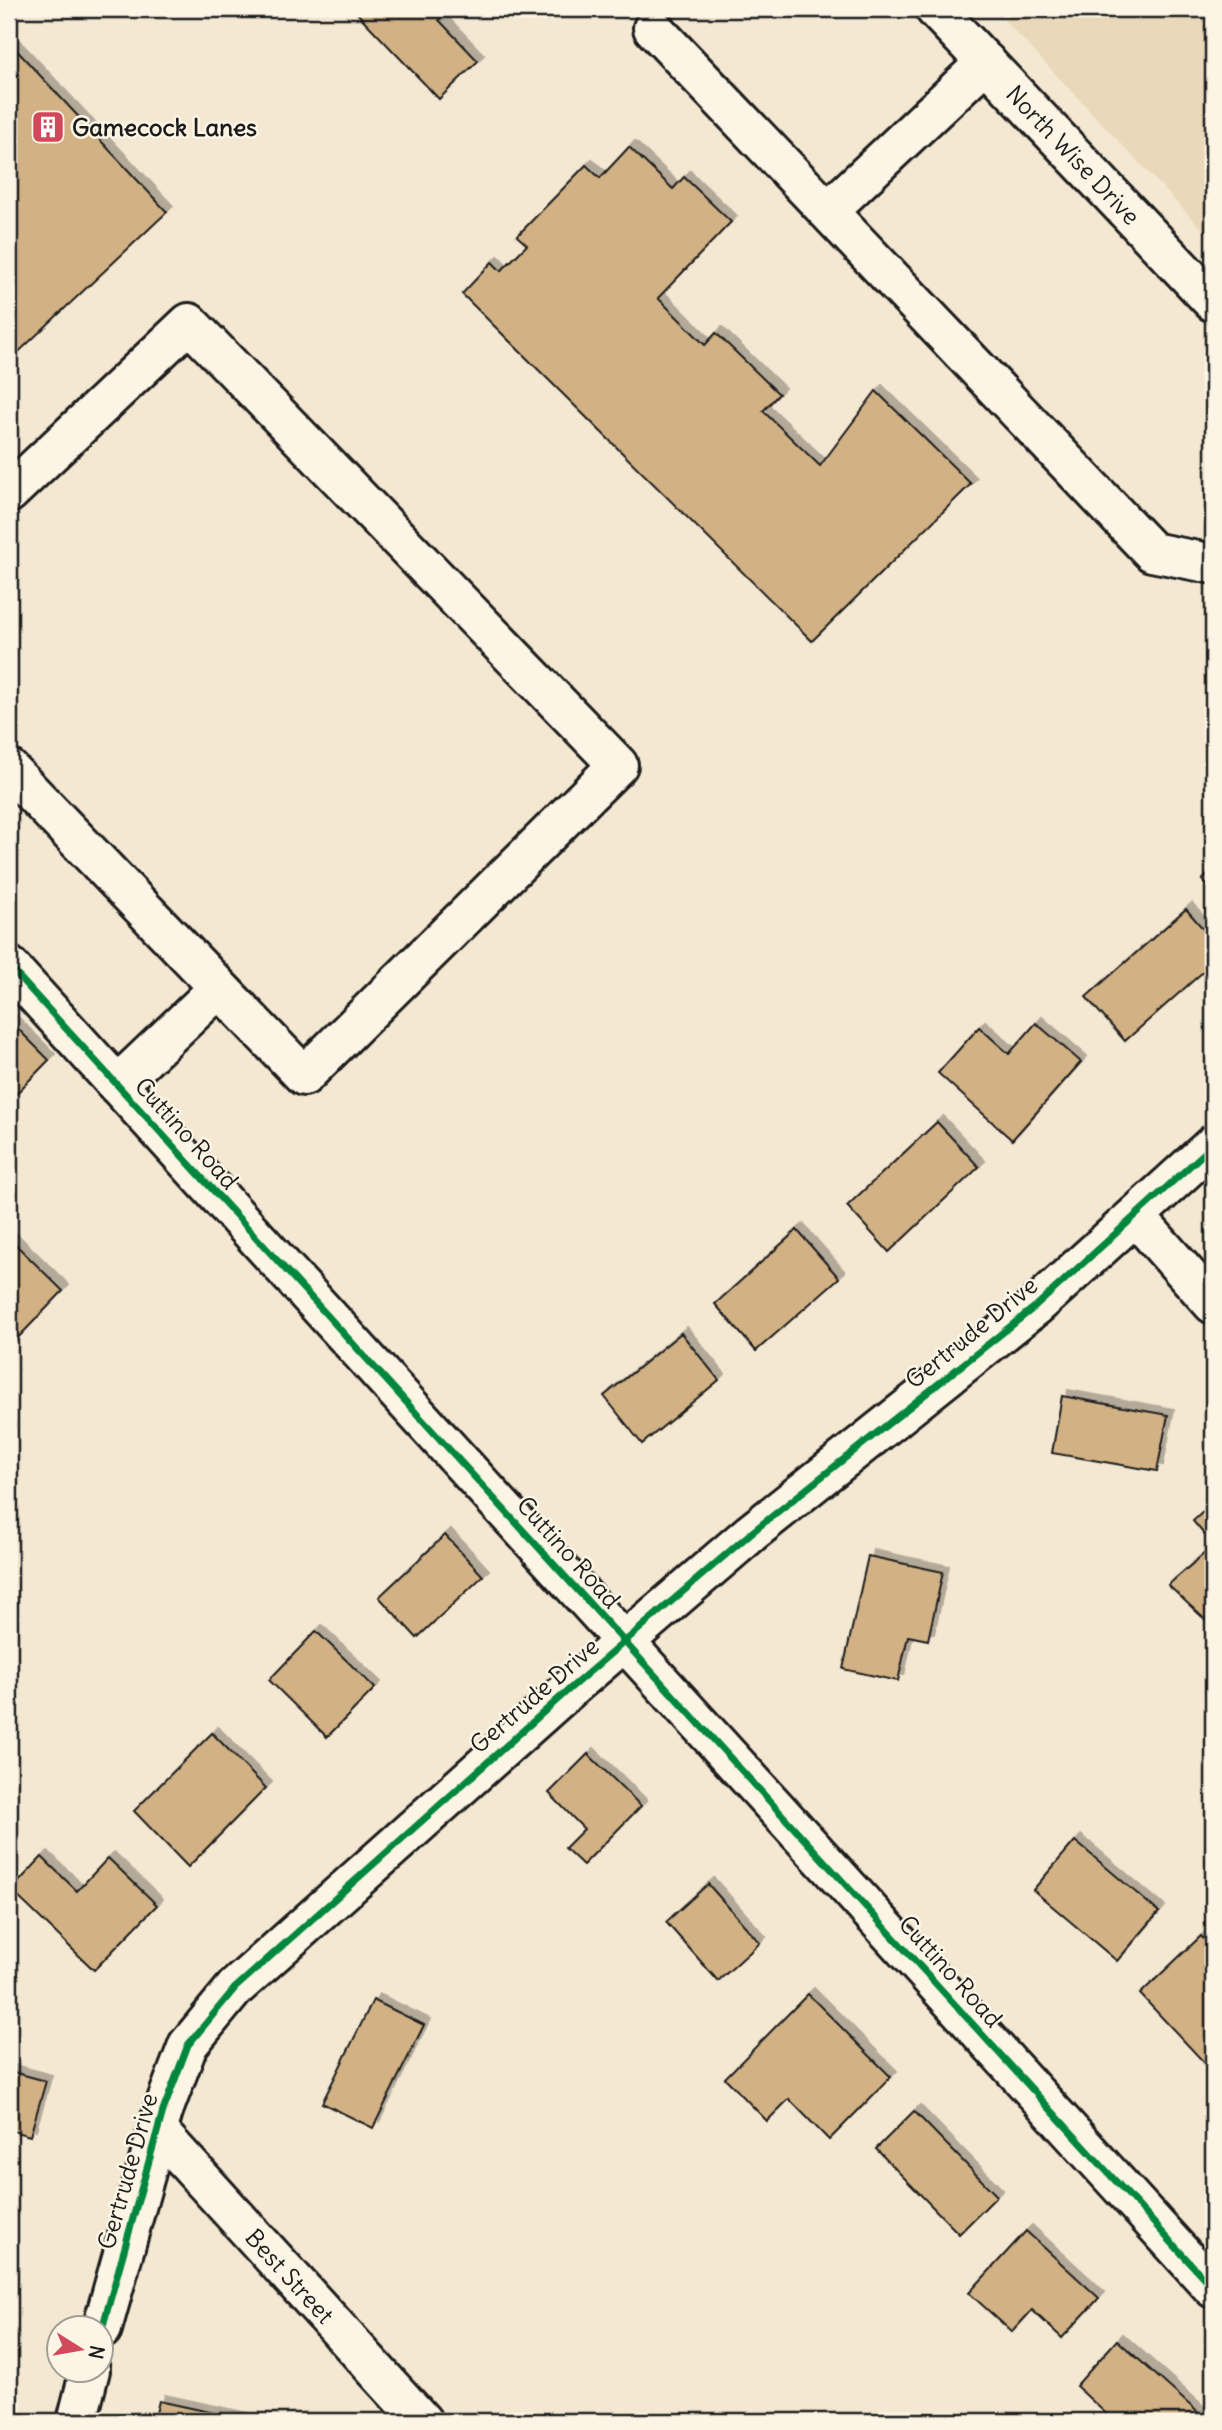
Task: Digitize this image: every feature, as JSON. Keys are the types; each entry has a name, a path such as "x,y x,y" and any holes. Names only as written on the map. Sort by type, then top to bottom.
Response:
{"street":[{"name":"North Wise Drive","path":"935,9 1213,302"},
{"path":"653,28 1152,552 1213,564"},
{"path":"828,211 986,62"},
{"path":"9,493 189,323 618,765 304,1076 9,769"},
{"name":"Cuttino Road","path":"9,966 1213,2288"},
{"path":"117,1086 218,989"},
{"name":"Gertrude Drive","path":"106,2314 158,2131 188,2046 235,1988 751,1533 1036,1306 1213,1145"},
{"path":"1136,1217 1213,1304"},
{"name":"Best Street","path":"158,2131 422,2421"},
{"path":"77,2421 87,2384"}],"shaded area":[{"path":"994,9 1213,9 1213,241"}],"building":[{"path":"353,9 451,9 439,20 478,61 439,99"},
{"name":"Gamecock Lanes","path":"9,42 167,212 9,361"},
{"path":"629,147 673,189 684,177 731,222 658,298 705,345 716,333 779,394 763,411 820,466 876,391 971,484 812,641 462,294 492,262 501,271 527,245 517,236 586,165 600,178"},
{"path":"1213,870 1213,893 1202,880"},
{"path":"1186,909 1213,940 1213,963 1125,1041 1086,997"},
{"path":"9,1020 49,1060 9,1101"},
{"path":"1036,1023 1081,1062 1012,1140 938,1073 979,1027 1009,1054"},
{"path":"937,1122 979,1167 889,1252 847,1206"},
{"path":"797,1230 839,1278 756,1351 715,1304"},
{"path":"9,1238 63,1291 9,1347"},
{"path":"681,1333 719,1380 642,1444 604,1396"},
{"path":"1062,1396 1168,1415 1157,1471 1052,1453"},
{"path":"1213,1503 1213,1545 1193,1521"},
{"path":"445,1535 483,1576 417,1638 379,1597"},
{"path":"1213,1546 1213,1627 1168,1585"},
{"path":"868,1556 943,1572 928,1640 908,1636 898,1681 843,1669"},
{"path":"316,1631 375,1688 327,1737 269,1680"},
{"path":"212,1733 266,1788 188,1867 134,1811"},
{"path":"588,1754 641,1806 583,1865 565,1848 584,1829 549,1793"},
{"path":"1075,1841 1159,1912 1117,1961 1033,1890"},
{"path":"42,1857 77,1891 108,1858 157,1905 94,1970 11,1890"},
{"path":"708,1884 760,1943 718,1981 666,1922"},
{"path":"1201,1936 1213,1949 1213,2072 1140,1994"},
{"path":"808,1994 891,2077 829,2140 789,2099 767,2121 725,2078"},
{"path":"373,2000 424,2025 373,2128 322,2103"},
{"path":"9,2071 46,2081 30,2136 9,2130"},
{"path":"914,2111 997,2196 959,2234 876,2149"},
{"path":"1026,2231 1099,2298 1062,2338 1032,2310 1012,2332 969,2293"},
{"path":"1117,2340 1202,2416 1198,2421 1114,2421 1076,2386"},
{"path":"159,2401 251,2421 154,2421"}],"cycle path":[{"path":"9,966 1213,2288"},
{"path":"106,2314 163,2111 188,2045 235,1988 574,1685 751,1533 1036,1306 1213,1145"}],"place":[{"name":"Gamecock Lanes","path":"48,127"}]}
